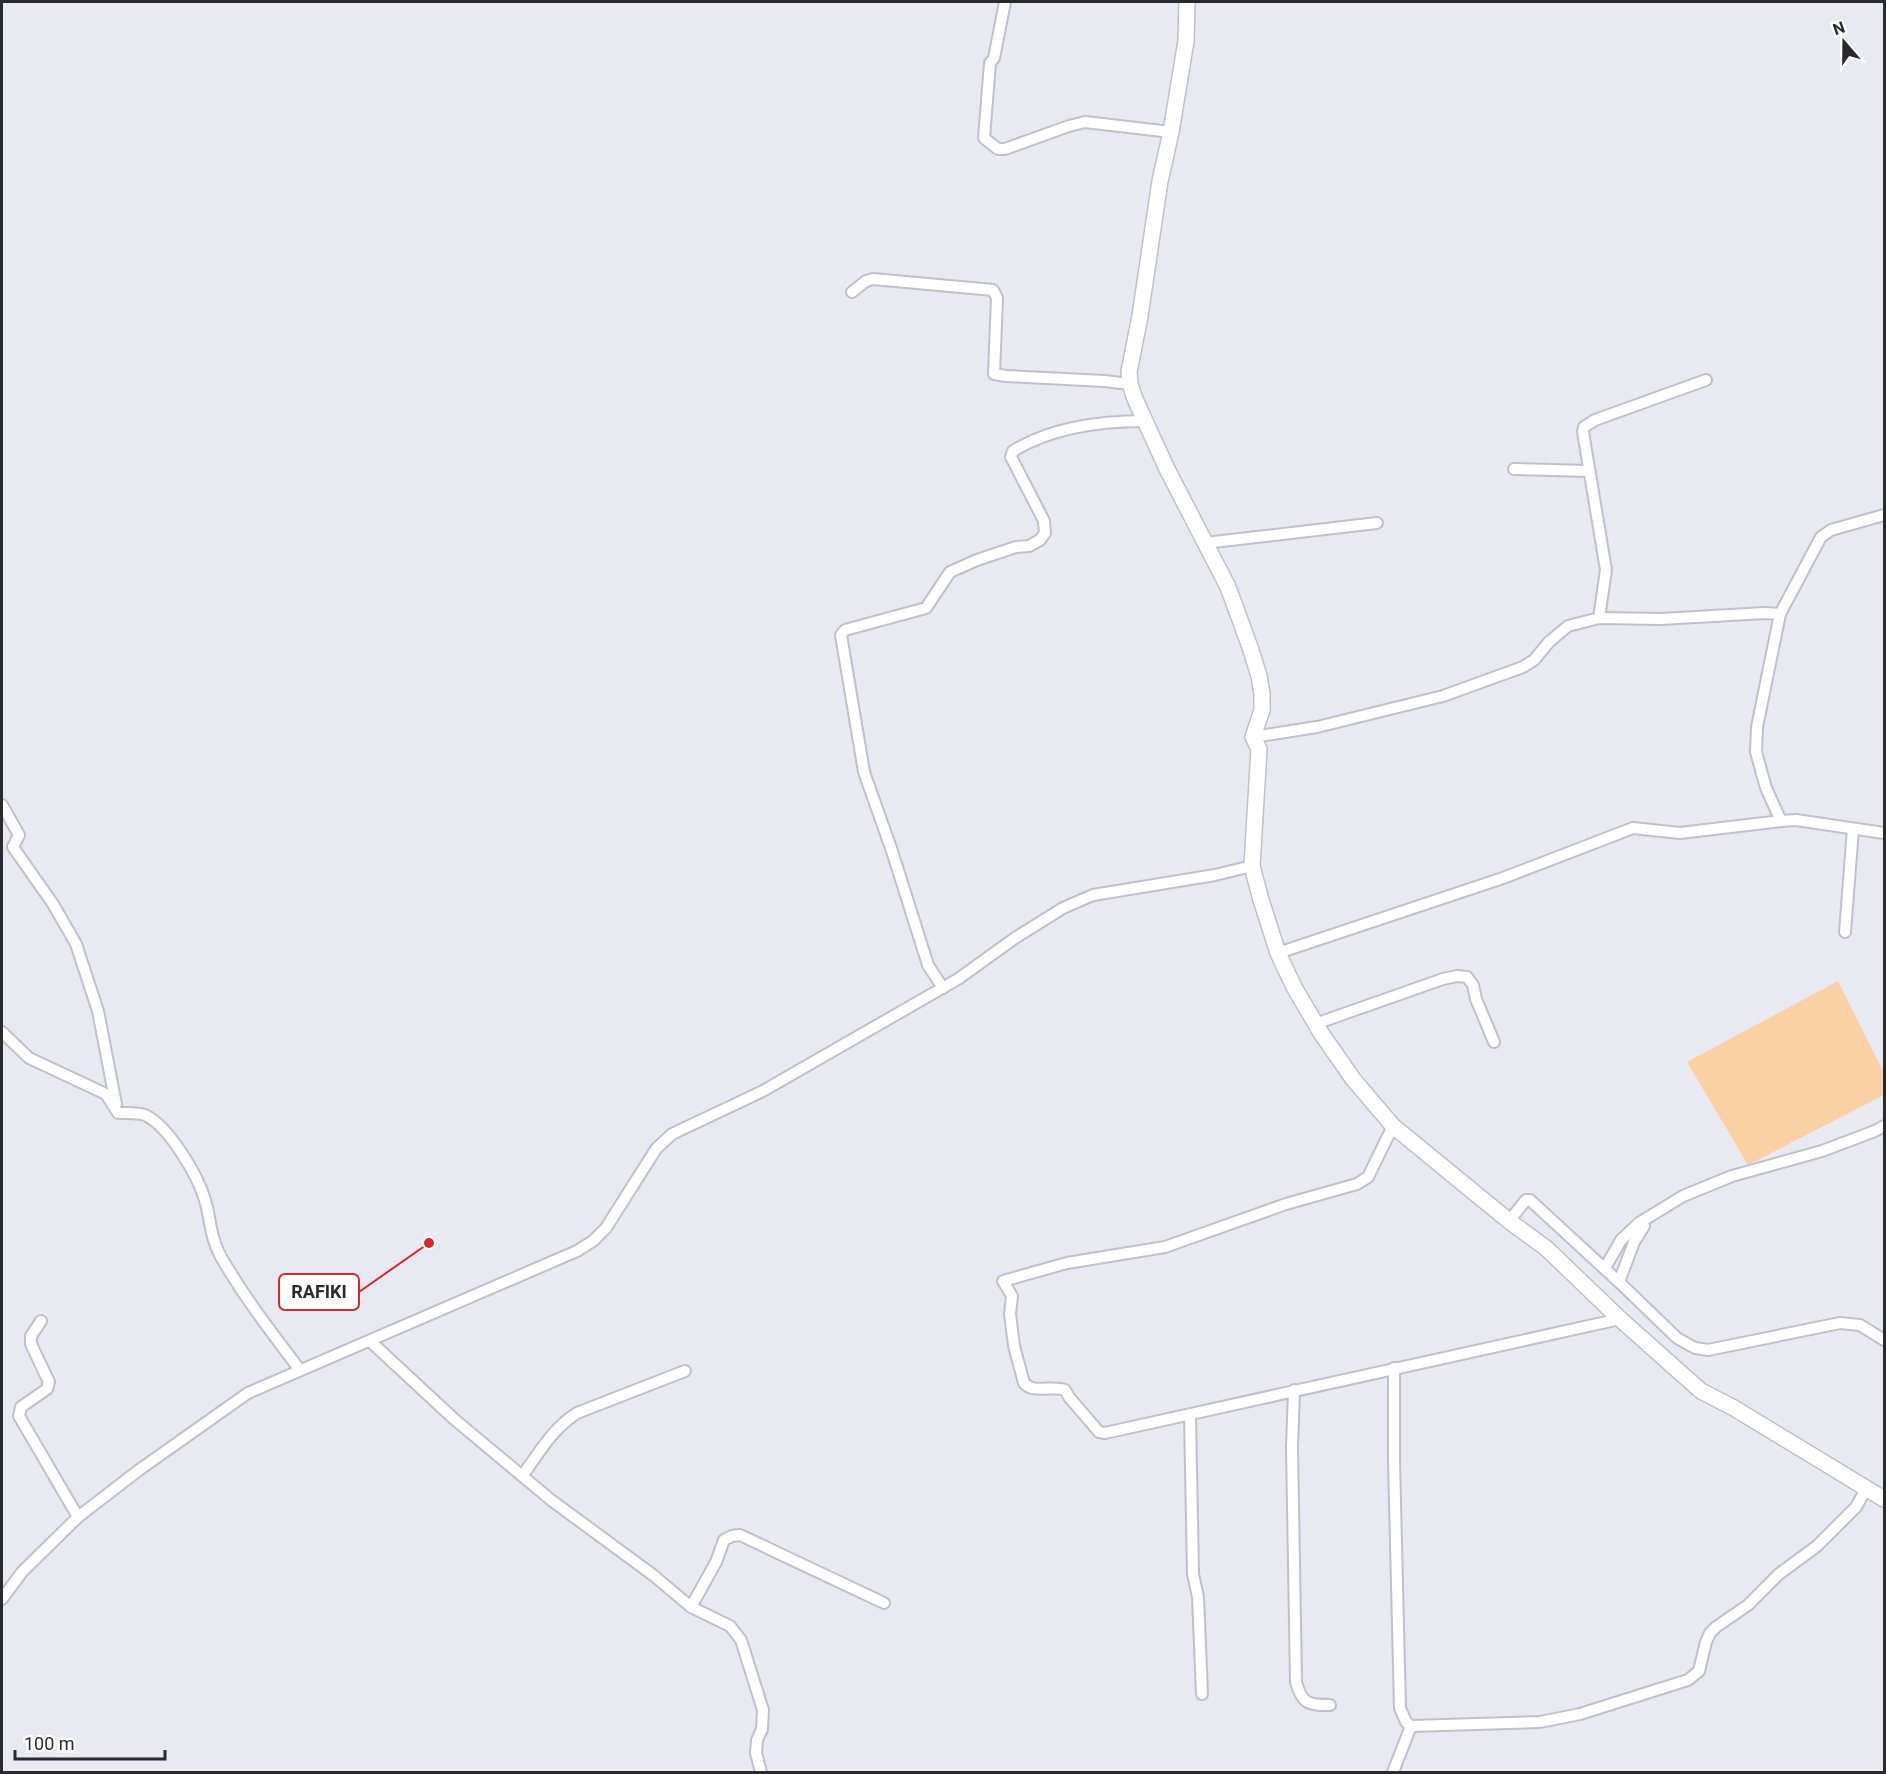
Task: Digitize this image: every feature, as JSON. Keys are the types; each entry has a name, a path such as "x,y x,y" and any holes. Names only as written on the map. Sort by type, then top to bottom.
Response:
{"street":[{"path":"1005,2 994,58 990,63 984,138 998,149 1005,149 1085,122 1171,132"},
{"path":"1187,2 1186,41 1131,358 1130,384 1167,469 1228,587 1259,676 1262,710 1253,737 1259,749 1252,866 1278,953 1315,1024 1353,1079 1393,1126 1509,1221 1546,1248 1701,1390 1884,1499"},
{"path":"852,292 866,281 873,279 987,288 996,293 997,298 994,374 1130,384"},
{"path":"1599,618 1606,570 1584,427 1588,423 1706,380"},
{"path":"943,988 928,965 864,772 841,636 845,630 854,627 926,608 950,572 976,560 1016,547 1029,546 1040,540 1045,533 1044,521 1011,457 1012,451 1032,441 1090,423 1145,421"},
{"path":"1514,469 1590,471"},
{"path":"1781,821 1766,789 1756,753 1757,727 1780,614 1821,537 1831,531 1884,515"},
{"path":"1205,543 1377,523"},
{"path":"1253,737 1317,727 1443,696 1523,667 1534,660 1549,642 1568,626 1599,618 1661,619 1780,614"},
{"path":"2,805 19,835 13,847 53,904 76,944 100,1021 118,1113"},
{"path":"1278,953 1503,878 1633,828 1680,833 1796,820 1884,833"},
{"path":"1845,932 1853,829"},
{"path":"2,1599 22,1572 78,1517 139,1470 248,1393 464,1301 585,1246 606,1228 656,1149 672,1134 763,1090 943,988 1063,908 1093,895 1215,875 1252,866"},
{"path":"1315,1024 1443,980 1457,976 1467,977 1473,985 1494,1042"},
{"path":"2,1032 29,1058 106,1094 118,1113"},
{"path":"118,1113 144,1114 161,1127 178,1149 200,1185 206,1202 213,1241 221,1257 259,1316 300,1370"},
{"path":"1393,1126 1368,1177 1357,1184 1286,1204 1165,1247 1067,1263 1003,1281 1012,1296 1010,1314 1014,1346 1024,1383 1033,1389 1058,1387 1065,1390 1099,1432 1116,1432 1620,1318"},
{"path":"1605,1268 1621,1240 1650,1215 1683,1196 1732,1176 1822,1151 1884,1126"},
{"path":"1509,1221 1526,1200 1530,1200 1677,1338 1695,1348 1708,1350 1820,1327 1851,1323 1860,1325 1884,1340"},
{"path":"1619,1282 1634,1242 1650,1215"},
{"path":"41,1320 31,1336 31,1344 49,1382 47,1389 21,1407 19,1416 78,1517"},
{"path":"370,1341 454,1419 551,1500 653,1575 691,1607 730,1626 741,1640 763,1710 762,1729 757,1740 756,1753 760,1773"},
{"path":"1394,1368 1394,1472 1400,1708 1406,1722 1411,1726 1540,1722 1580,1714 1688,1680 1699,1671 1710,1633 1748,1605 1779,1574 1817,1546 1856,1507 1866,1489"},
{"path":"522,1476 552,1434 571,1416 685,1371"},
{"path":"1294,1390 1292,1447 1296,1682 1300,1695 1305,1701 1315,1705 1330,1705"},
{"path":"1190,1415 1193,1574 1198,1597 1202,1694"},
{"path":"691,1607 716,1562 724,1540 740,1535 884,1603"},
{"path":"1393,1773 1411,1726"}],"shaded area":[{"path":"1838,981 1884,1073 1884,1095 1748,1165 1687,1062"}],"place":[{"name":"RAFIKI","path":"429,1243"}]}
